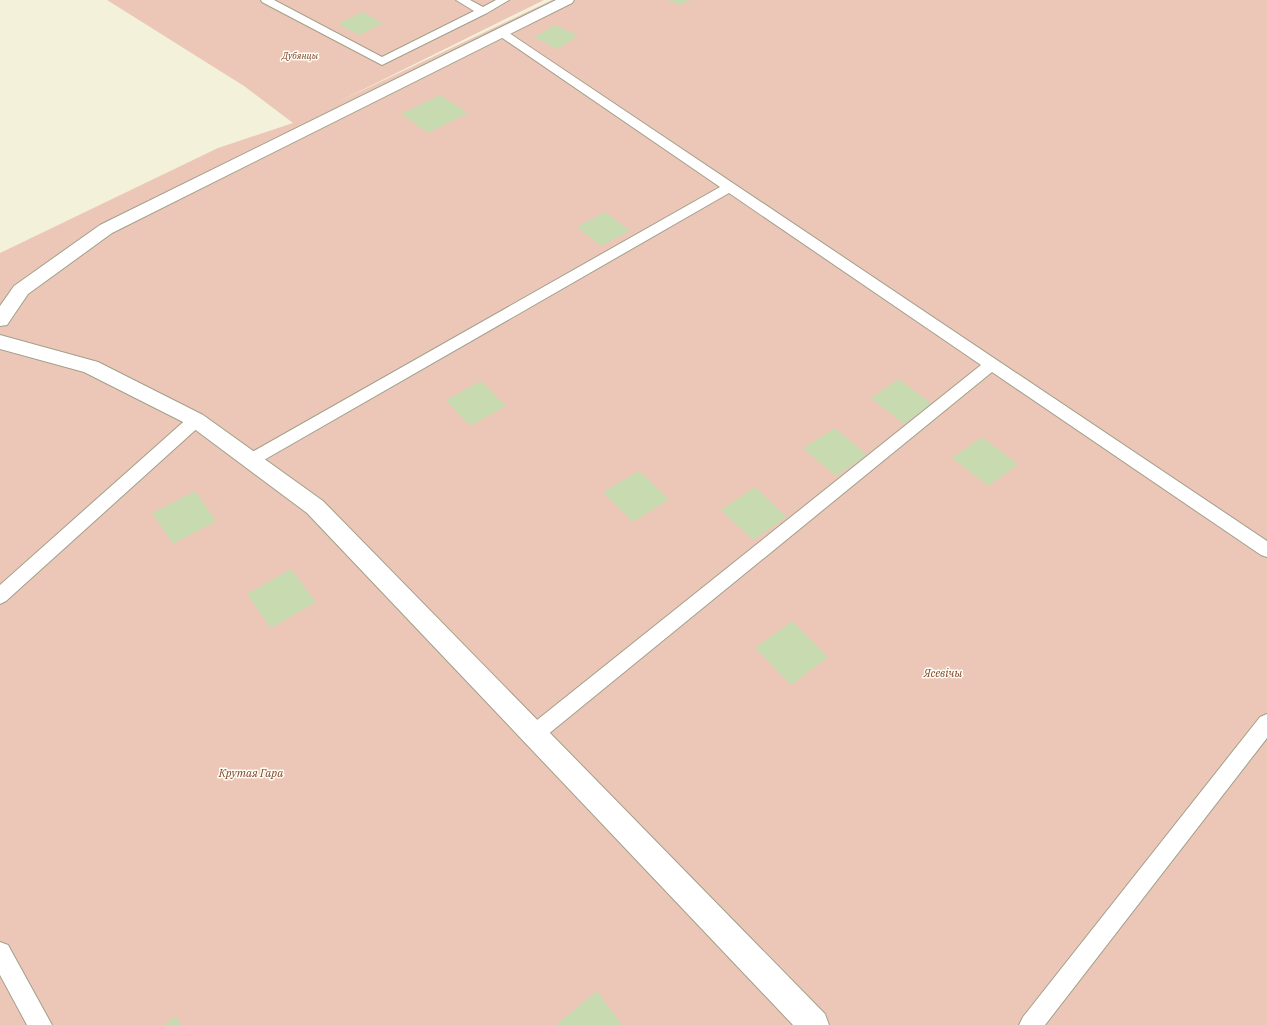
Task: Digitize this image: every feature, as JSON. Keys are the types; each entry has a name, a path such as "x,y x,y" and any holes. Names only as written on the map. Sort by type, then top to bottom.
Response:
{"street":[{"path":"0,320 21,290 106,228 567,0"},
{"path":"0,342 91,367 196,420 315,506 814,1025"}],"lane":[{"path":"266,0 382,62 504,0"},
{"path":"461,0 483,11"},
{"path":"502,32 1267,550"},
{"path":"251,460 730,187"},
{"path":"534,734 992,364"},
{"path":"0,596 196,420"},
{"path":"1031,1025 1267,723"},
{"path":"0,952 40,1025"}],"green space":[{"path":"107,0 544,0 336,103 552,0 1267,0 1267,1025 0,1025 0,253 218,148 293,123 244,86"}],"building":[{"path":"668,0 690,0 679,5"},
{"path":"362,12 383,23 359,35 338,24"},
{"path":"555,25 578,36 557,49 534,37"},
{"path":"440,95 468,113 428,133 401,114"},
{"path":"605,212 630,231 601,246 577,227"},
{"path":"899,379 932,404 904,424 871,398"},
{"path":"481,381 506,406 470,426 446,400"},
{"path":"835,428 867,455 836,476 803,448"},
{"path":"982,437 1018,464 989,486 952,458"},
{"path":"639,471 669,499 633,522 603,492"},
{"path":"755,487 787,517 753,540 721,510"},
{"path":"195,491 216,521 173,544 152,513"},
{"path":"291,569 316,602 271,628 247,594"},
{"path":"792,621 828,657 791,685 755,648"},
{"path":"597,991 622,1025 556,1025"},
{"path":"176,1016 181,1025 164,1025"}],"park label":[{"name":"Дубянцы","path":"300,56"},
{"name":"Ясевічы","path":"943,673"},
{"name":"Крутая Гара","path":"251,773"}]}
